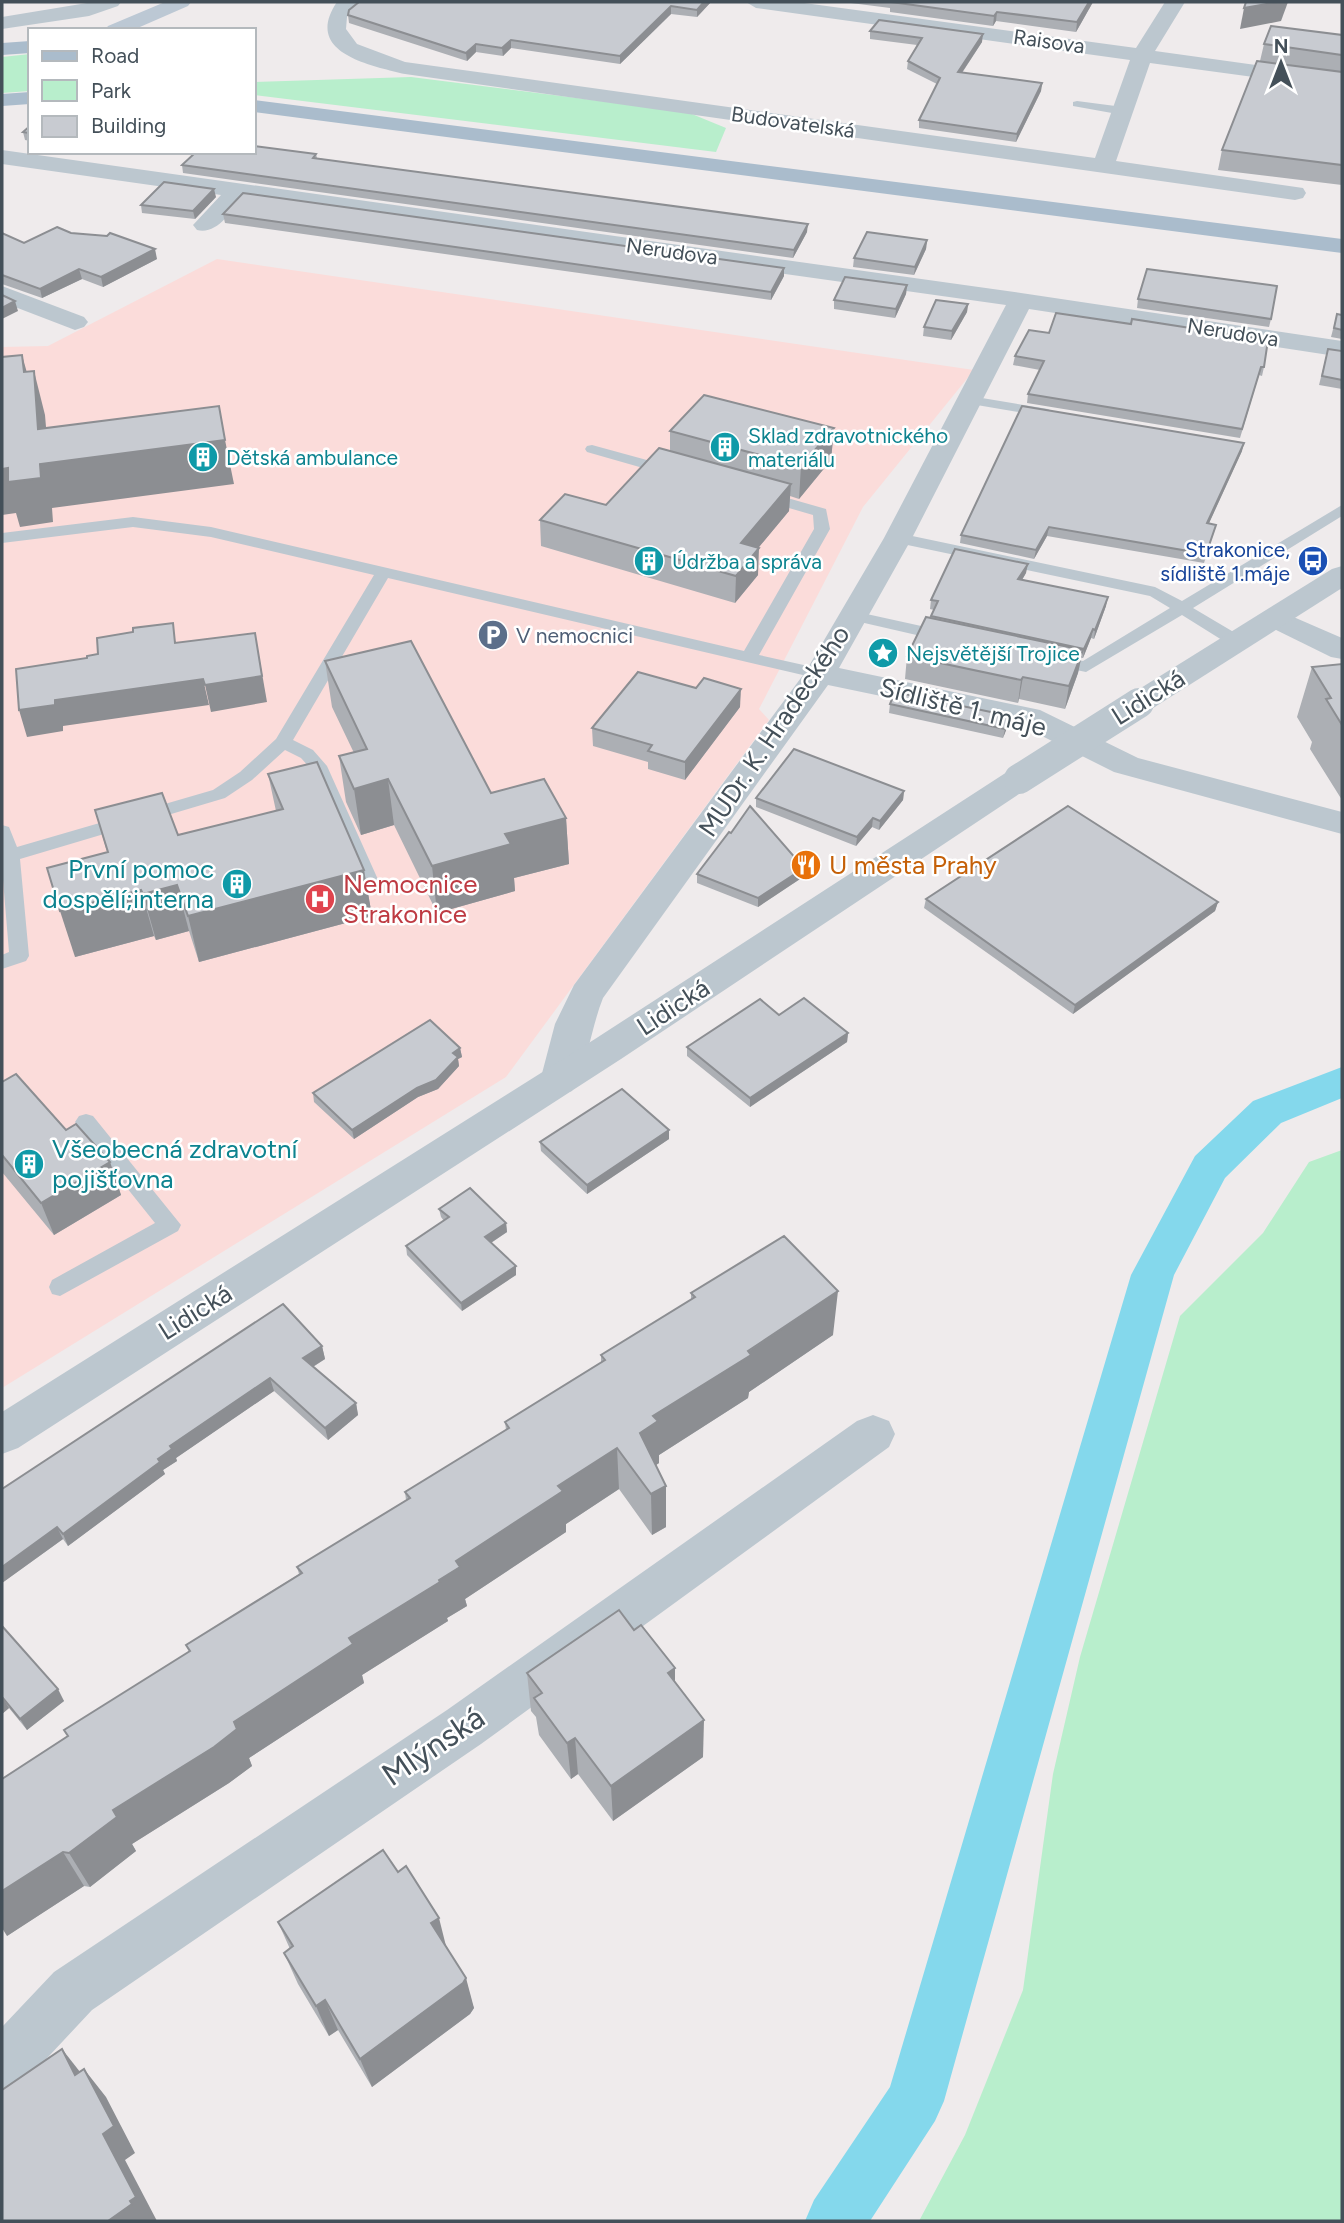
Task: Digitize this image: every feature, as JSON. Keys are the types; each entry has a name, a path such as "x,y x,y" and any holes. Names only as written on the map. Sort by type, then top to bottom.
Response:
{"main road":[{"path":"120,28 181,2"},
{"path":"3,44 28,47"},
{"path":"2,100 28,98"},
{"path":"256,106 1342,246"}],"street":[{"path":"2,23 89,10 111,2"},
{"name":"Budovatelská","path":"347,2 336,14 334,27 339,39 366,57 405,68 1295,193"},
{"name":"Raisova","path":"756,2 1342,83"},
{"path":"1103,166 1144,54 1167,11 1175,2"},
{"name":"Nerudova","path":"2,157 1021,300 1342,349"},
{"path":"205,225 238,190"},
{"path":"2,293 75,321"},
{"name":"MUDr. K. Hradeckého","path":"559,1081 570,1034 587,994 820,674 898,538 1021,300"},
{"name":"Lidická","path":"2,1435 559,1081 1019,779 1342,575"},
{"path":"1275,618 1342,650"},
{"name":"Sídliště 1. máje","path":"820,674 1029,717 1126,765 1342,823"},
{"name":"Mlýnská","path":"2,2067 73,1991 464,1727 873,1434"}],"lane":[{"path":"1077,104 1123,111"},
{"path":"970,401 1065,416"},
{"path":"592,449 687,475"},
{"path":"749,657 822,529 821,512 754,493"},
{"path":"1037,657 1086,667 1342,510"},
{"path":"2,538 133,522 211,532 820,674"},
{"path":"898,538 1155,592 1236,641"},
{"path":"10,855 219,794 246,776 283,742 383,573"},
{"path":"853,616 961,640"},
{"path":"283,742 307,754 318,766 371,884"},
{"path":"2,831 10,855 19,956 2,962"},
{"path":"60,1287 170,1225 86,1122"}],"shaded area":[{"name":"Nemocnice Strakonice","path":"217,259 974,370 863,507 759,709 769,720 506,1077 2,1388 2,347 48,346"}],"green space":[{"path":"28,54 28,91 2,93 2,57"},
{"path":"411,77 687,112 726,128 716,152 256,95 256,82"},
{"path":"1342,1150 1342,2221 919,2221 965,2135 1023,1990 1053,1774 1080,1657 1180,1316 1263,1233 1309,1162"}],"building":[{"path":"359,2 704,2 697,10 671,6 620,56 511,40 502,48 476,44 466,53 348,15 349,10"},
{"path":"891,2 1089,2 1077,22 997,12 994,16"},
{"path":"1246,2 1277,2 1244,8"},
{"path":"879,20 983,34 958,72 1042,83 1017,134 919,120 940,78 908,61 922,38 870,31"},
{"path":"1271,26 1342,35 1342,55 1264,44"},
{"path":"1257,61 1342,72 1342,165 1222,150"},
{"path":"256,146 316,154 313,158 808,224 794,250 182,165 194,154 256,154"},
{"path":"164,182 214,189 193,211 141,205"},
{"path":"243,193 784,268 771,292 223,214"},
{"path":"57,227 71,233 107,236 110,233 155,249 101,277 79,269 40,289 2,275 2,233 24,243"},
{"path":"867,232 927,240 915,267 854,258"},
{"path":"1147,269 1277,286 1271,319 1138,299"},
{"path":"845,277 907,285 896,309 834,300"},
{"path":"2,295 15,301 2,308"},
{"path":"936,300 968,304 952,331 924,327"},
{"path":"1056,313 1131,324 1132,319 1268,340 1264,367 1261,367 1242,429 1028,394 1044,361 1015,356 1029,330 1049,333"},
{"path":"1337,314 1342,315 1342,330 1334,328"},
{"path":"1328,349 1342,351 1342,380 1322,376"},
{"path":"22,355 24,372 34,371 38,429 219,406 225,440 40,464 41,478 8,482 8,468 2,469 2,357"},
{"path":"704,395 834,428 801,466 670,431"},
{"path":"1022,406 1244,443 1207,523 1216,525 1206,554 1049,527 1036,550 961,535"},
{"path":"659,448 791,484 741,543 759,548 736,576 540,520 565,494 606,505"},
{"path":"955,549 1028,564 1018,579 1108,597 1084,649 931,616 938,601 931,600"},
{"path":"926,617 1083,650 1069,686 1023,677 1021,680 907,656"},
{"path":"173,623 175,643 255,633 262,676 205,685 203,679 55,700 55,705 19,710 16,669 87,658 98,654 97,638 133,632 133,628"},
{"path":"411,641 491,793 544,779 566,818 505,834 511,844 432,866 388,779 354,789 339,756 367,749 325,661"},
{"path":"1342,664 1342,725 1326,699 1331,698 1312,667"},
{"path":"638,672 696,688 704,678 741,689 685,762 648,751 652,745 592,728"},
{"path":"895,692 1010,716 1005,729 890,704"},
{"path":"794,749 904,791 880,821 873,818 857,837 756,798"},
{"path":"317,762 364,870 188,916 177,885 143,894 141,890 60,911 47,868 108,852 95,810 162,793 178,835 283,809 268,774"},
{"path":"750,806 804,868 758,898 697,874"},
{"path":"1068,806 1218,902 1075,1005 926,899"},
{"path":"804,998 848,1033 750,1098 687,1047 760,999 779,1015"},
{"path":"430,1020 460,1048 453,1053 458,1057 436,1080 417,1088 352,1130 313,1093"},
{"path":"16,1074 66,1130 76,1124 110,1162 41,1203 2,1155 2,1082"},
{"path":"622,1089 669,1130 587,1185 540,1142"},
{"path":"470,1188 506,1223 485,1237 516,1266 461,1303 406,1246 449,1217 439,1209"},
{"path":"784,1236 838,1291 748,1351 751,1355 653,1416 658,1421 640,1433 666,1486 651,1494 617,1448 558,1486 563,1491 456,1561 460,1567 439,1580 440,1582 349,1638 353,1644 234,1722 237,1729 214,1747 113,1810 117,1817 69,1853 63,1852 2,1891 2,1779 68,1736 64,1730 190,1651 186,1645 302,1573 297,1567 410,1498 405,1492 509,1428 505,1422 605,1360 601,1355 695,1297 691,1293"},
{"path":"283,1304 322,1346 303,1358 356,1403 325,1428 270,1378 170,1446 172,1449 158,1459 160,1462 63,1534 57,1527 2,1567 2,1489"},
{"path":"619,1610 634,1630 641,1625 675,1668 668,1673 704,1720 611,1786 575,1738 567,1743 534,1698 542,1693 527,1673"},
{"path":"2,1626 58,1689 20,1719 2,1697"},
{"path":"383,1850 398,1872 406,1866 439,1918 431,1923 466,1978 463,1983 360,2059 325,2000 316,2006 284,1953 293,1946 278,1922"},
{"path":"62,2049 75,2075 84,2069 114,2126 103,2134 136,2197 130,2201 132,2204 108,2221 2,2221 2,2090"}],"waterway":[{"path":"835,2221 915,2101 1153,1275 1210,1167 1267,1112 1342,1082"}],"place":[{"name":"Sklad zdravotnického materiálu","path":"725,447"},
{"name":"Dětská ambulance","path":"203,457"},
{"name":"Údržba a správa","path":"649,561"},
{"name":"Strakonice, sídliště 1.máje","path":"1313,561"},
{"name":"V nemocnici","path":"493,635"},
{"name":"Nejsvětější Trojice","path":"883,653"},
{"name":"U města Prahy","path":"806,865"},
{"name":"První pomoc dospělí;interna","path":"237,884"},
{"name":"Nemocnice Strakonice","path":"320,899"},
{"name":"Všeobecná zdravotní pojišťovna","path":"29,1164"}]}
